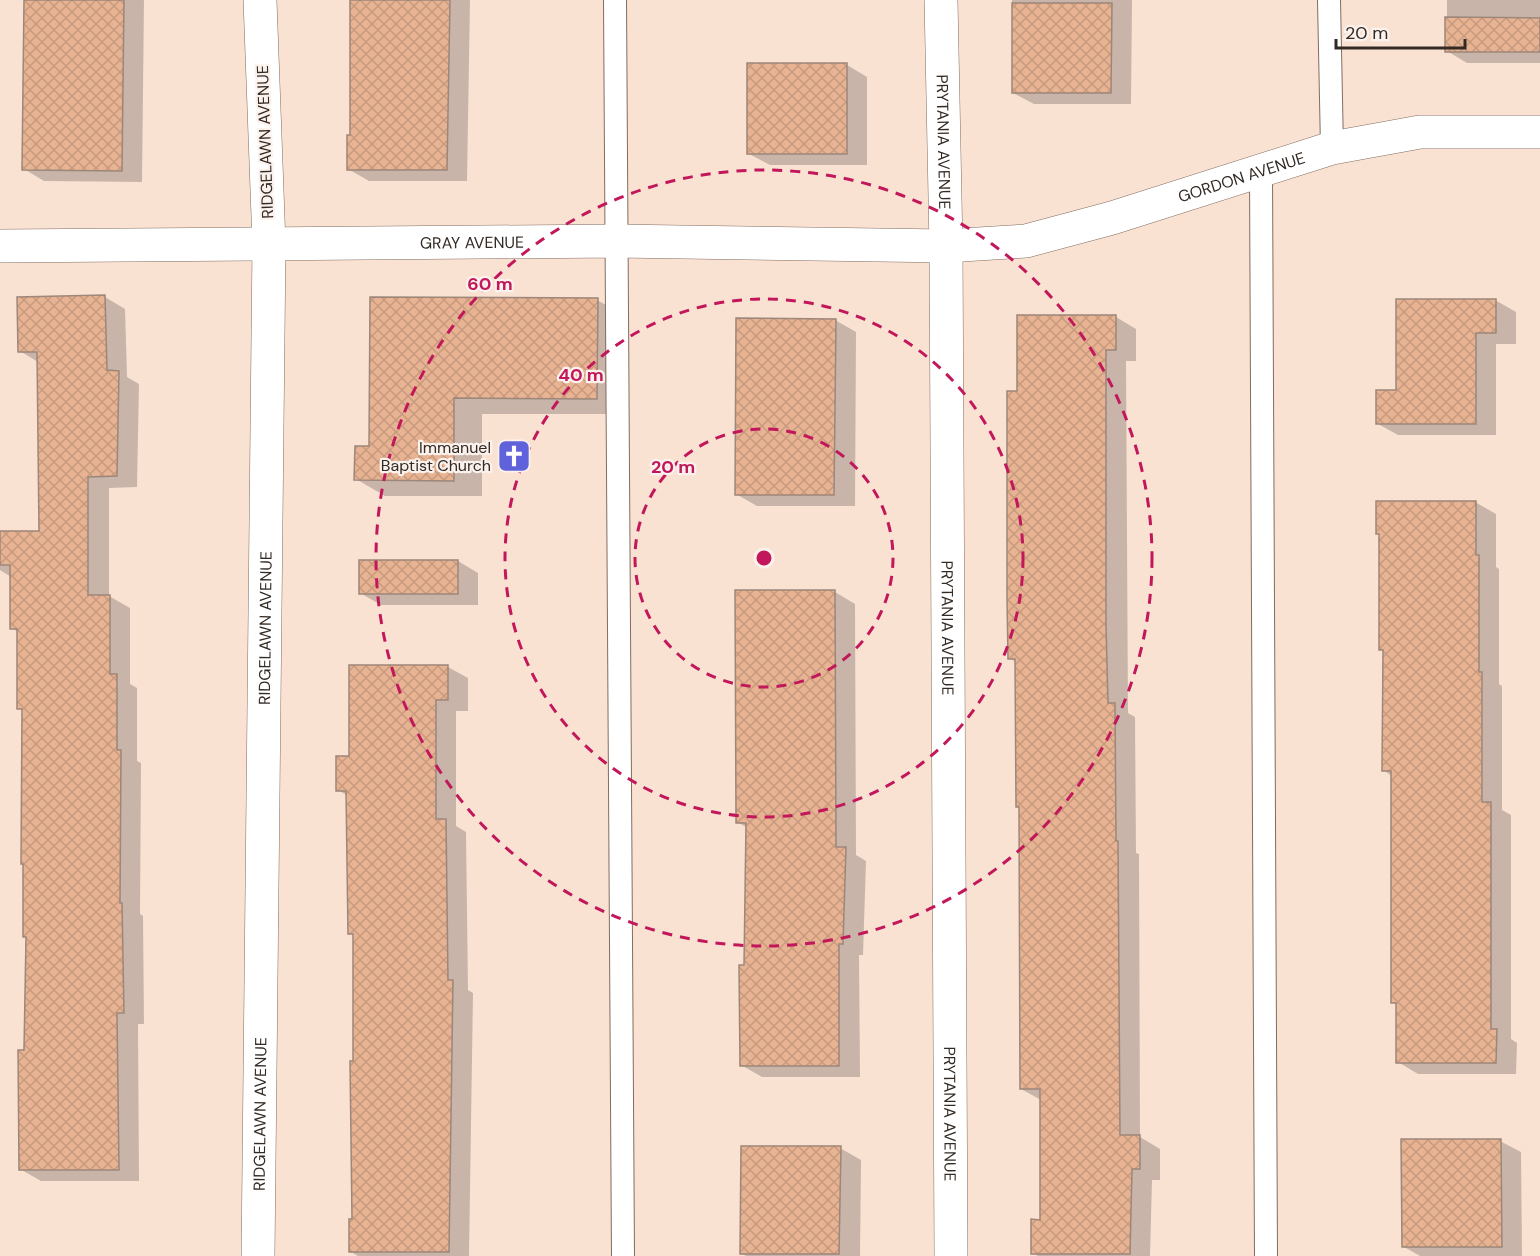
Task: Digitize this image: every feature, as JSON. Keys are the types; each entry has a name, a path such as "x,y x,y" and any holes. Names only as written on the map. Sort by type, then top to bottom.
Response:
{"street":[{"name":"RIDGELAWN AVENUE","path":"258,1256 269,244 260,0"},
{"name":"PRYTANIA AVENUE","path":"941,0 946,246 951,1256"},
{"name":"GORDON AVENUE","path":"946,246 1026,241 1260,172 1332,148 1420,132 1540,132"},
{"name":"GRAY AVENUE","path":"0,246 617,241 946,246"}],"lane":[{"path":"615,0 623,1256"},
{"path":"1329,0 1332,148"},
{"path":"1260,172 1266,1256"}],"building":[{"path":"24,0 124,0 122,171 22,170"},
{"path":"350,0 450,0 447,170 347,170 347,135 350,135"},
{"path":"1012,3 1112,3 1111,93 1012,93"},
{"path":"1445,17 1540,18 1540,52 1445,52"},
{"path":"747,63 847,63 847,154 747,154"},
{"path":"105,295 107,370 119,371 117,476 88,477 88,595 110,595 110,674 117,674 117,750 121,750 120,903 122,903 124,1013 117,1013 119,1170 19,1170 18,1050 24,1050 26,937 23,937 23,864 21,864 22,709 17,709 17,629 10,629 10,565 0,565 0,531 39,531 37,352 18,352 17,297"},
{"path":"370,297 598,298 597,399 454,398 454,481 354,480 355,446 369,446"},
{"path":"1396,299 1496,299 1496,333 1476,333 1476,424 1376,424 1376,390 1396,390"},
{"path":"1017,315 1116,315 1116,350 1106,350 1106,625 1108,703 1115,703 1120,1135 1140,1135 1140,1169 1132,1169 1130,1254 1031,1254 1031,1219 1040,1220 1040,1089 1020,1089 1019,807 1016,807 1015,659 1008,659 1007,598 1007,391 1017,391"},
{"path":"736,318 836,319 834,495 735,495"},
{"path":"1376,501 1476,501 1476,555 1479,555 1479,672 1482,672 1482,802 1491,802 1491,1029 1497,1029 1496,1063 1396,1063 1396,1003 1391,1003 1391,771 1382,771 1383,650 1379,650 1379,534 1376,534"},
{"path":"359,560 458,560 458,594 359,594"},
{"path":"735,590 835,590 836,847 846,847 843,944 839,944 839,1066 740,1066 739,965 744,965 746,823 736,823"},
{"path":"349,665 448,665 448,700 436,700 436,819 446,819 448,980 453,980 449,1252 349,1252 349,1219 352,1219 350,1061 353,1061 353,934 348,934 346,791 336,791 336,756 349,756"},
{"path":"1401,1139 1501,1139 1502,1247 1402,1247"},
{"path":"741,1146 841,1146 839,1254 740,1254"}],"place":[{"name":"Immanuel Baptist Church","path":"514,456"}]}
